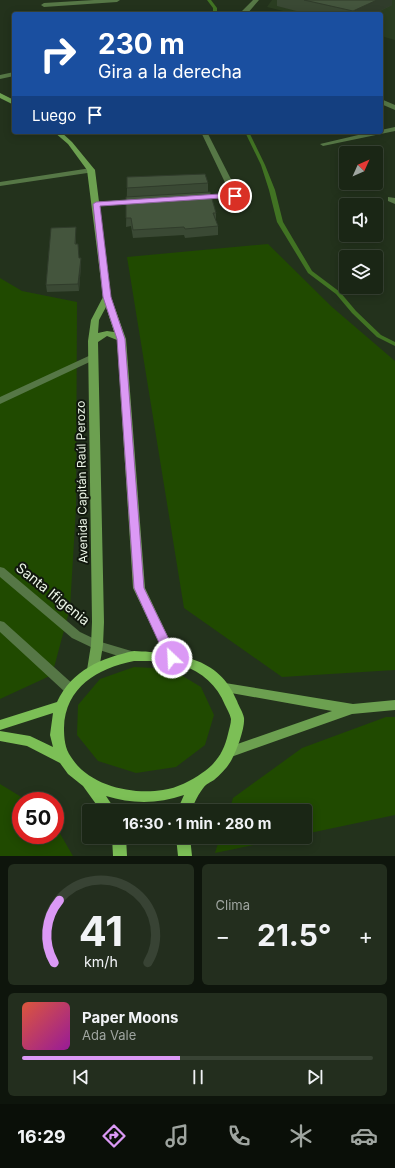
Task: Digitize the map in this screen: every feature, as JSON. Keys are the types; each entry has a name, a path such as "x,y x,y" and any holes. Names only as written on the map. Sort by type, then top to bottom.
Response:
{"main road":[{"path":"0,95 12,102"},
{"path":"59,134 70,143 91,170 107,297 121,339 139,588 172,658"},
{"name":"Avenida Capitán Raúl Perozo","path":"93,670 97,645 93,341 95,320 107,297"},
{"path":"93,341 106,333 114,333 121,339"},
{"path":"0,736 30,741 64,759 75,772 88,782 123,796 163,796 199,783 216,771 231,752 238,719 225,688 209,674 189,663 172,658 134,656 110,662 93,670 70,689 60,706 56,732 64,759"},
{"path":"225,688 352,709"},
{"path":"231,752 352,709 395,705"},
{"path":"0,725 60,706"},
{"path":"88,782 104,804"},
{"path":"187,804 199,783"},
{"path":"119,844 120,856"},
{"path":"183,844 184,856"}],"street":[{"path":"44,5 117,0"},
{"path":"243,12 256,0"},
{"path":"0,77 12,74"},
{"path":"383,102 395,108"},
{"path":"383,132 395,129"},
{"path":"189,198 235,196 205,134"},
{"path":"323,144 371,134"},
{"path":"0,184 91,170"},
{"path":"96,204 150,201"},
{"path":"0,402 93,357"},
{"name":"Santa Ifigenia","path":"0,571 76,635 97,645 134,656"},
{"path":"0,625 70,689"}],"shaded area":[{"path":"272,0 395,0 395,40 383,37 383,12 287,12 267,7"}],"green space":[{"path":"268,244 332,307 395,361 395,670 282,677 184,608 127,257"},
{"path":"0,278 22,291 77,302 76,508 70,608 52,675 0,699"},
{"path":"134,667 171,669 201,687 214,715 205,745 176,767 136,773 98,761 77,735 78,705 100,679"},
{"path":"386,717 395,717 395,815 312,833 312,804 231,804 233,798 302,748"},
{"path":"0,784 13,792 12,844 64,844 64,840 73,856 0,856"},
{"path":"218,844 258,844 215,853"}],"building":[{"path":"304,0 377,0 353,11"},
{"path":"205,174 208,183 127,188 127,177"},
{"path":"210,192 216,213 213,213 218,226 185,229 184,227 133,230 131,218 126,218 126,197"},
{"path":"76,227 75,244 78,244 79,258 81,258 78,284 46,285 51,228"}],"waterway":[{"path":"209,0 215,8 215,12"},
{"path":"248,134 263,165 272,190 280,222 310,272 338,293 354,312 379,336 395,344"}],"route":[{"path":"172,658 139,588 121,339 107,297 96,204 235,196"}]}
